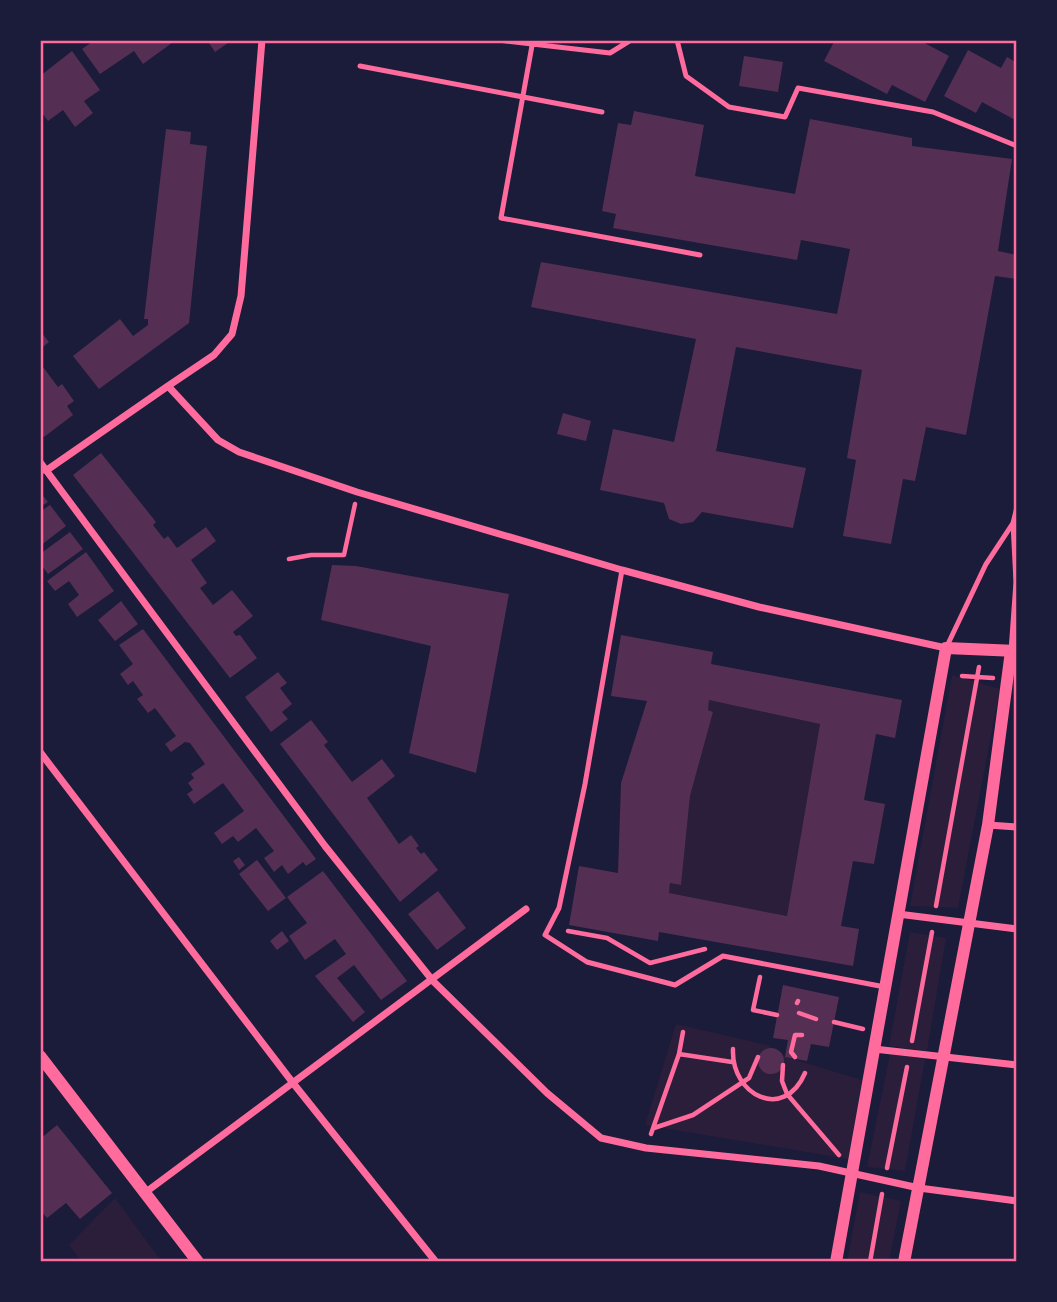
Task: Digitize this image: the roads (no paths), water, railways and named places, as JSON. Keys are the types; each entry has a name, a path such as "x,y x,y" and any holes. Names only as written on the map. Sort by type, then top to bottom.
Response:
{"street":[{"path":"44,470 214,355 232,334 241,296 262,40"},
{"path":"168,386 218,440 239,452 357,492 622,570 759,607 946,648 1014,651 988,825 904,1262"},
{"path":"40,462 325,846 433,981 547,1093 601,1138 646,1148 852,1173 919,1188 1017,1201"},
{"path":"836,1262 946,648"},
{"path":"40,752 293,1083 436,1262"},
{"path":"988,825 1017,827"},
{"path":"146,1192 433,981 526,909"},
{"path":"898,914 1017,929"},
{"path":"874,1049 1017,1065"},
{"path":"40,1056 198,1262"}],"lane":[{"path":"498,40 610,53 631,40"},
{"path":"677,40 686,76 729,107 785,117 798,88 933,112 1017,146"},
{"path":"533,42 501,218 700,255"},
{"path":"360,66 602,112"},
{"path":"1014,651 1016,582 1013,523 1017,506"},
{"path":"946,648 986,564 1013,523"},
{"path":"622,570 585,784 559,908 545,935 587,962 675,985 723,956 886,987"}]}
